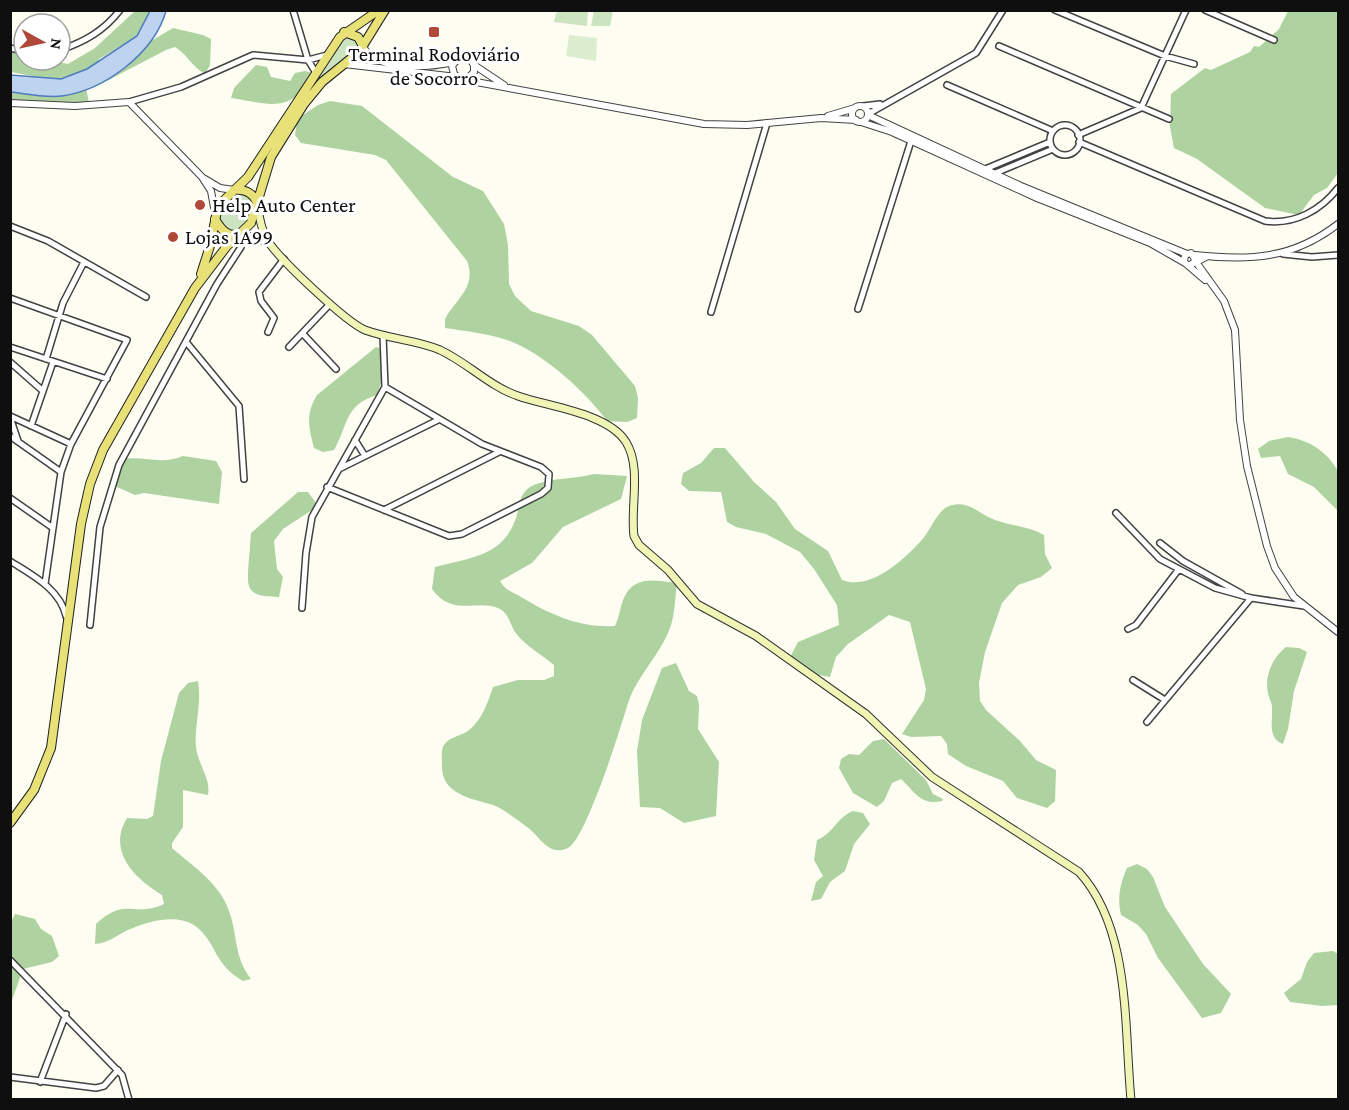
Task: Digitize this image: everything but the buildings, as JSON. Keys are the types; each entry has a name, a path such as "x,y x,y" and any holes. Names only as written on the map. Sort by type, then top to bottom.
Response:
{"main road":[{"path":"195,288 210,246 218,206 248,177 344,32 379,10"},
{"path":"10,823 34,790 51,748 81,524 95,469 112,433 195,288 227,246 251,223 258,206 267,167 284,135 314,90 363,46 385,10"},
{"path":"344,32 358,37 363,46"},
{"path":"234,190 242,190 252,195 258,206 260,221 268,242 353,324 383,335 433,347 508,393 598,420 615,429 625,441 631,456 634,536 639,545 668,570 697,604 756,636 866,714 932,777 1079,872 1092,886 1103,905 1119,957 1131,1100"},
{"path":"215,219 223,231 268,242"}],"street":[{"path":"72,45 89,38 107,25 120,10"},
{"path":"293,10 308,60 316,75"},
{"path":"858,121 885,103 975,53 1005,10"},
{"path":"1055,10 1165,56 1194,64"},
{"path":"1078,135 1141,108 1186,10"},
{"path":"1205,10 1274,40"},
{"path":"363,46 371,58 381,62 430,66 454,62 466,57 507,87"},
{"path":"999,46 1169,119"},
{"path":"10,103 75,106 129,102 181,87 253,55 317,60 330,53"},
{"path":"454,62 452,70 457,77"},
{"path":"343,64 457,77 704,124 767,123 821,118 858,121 983,170 1053,149"},
{"path":"467,79 472,75 474,65"},
{"path":"947,85 1053,131 1067,125 1078,135 1079,142 1070,154 1059,154 1053,149 1050,142 1053,131"},
{"path":"129,102 202,177 211,191 215,219"},
{"path":"821,118 863,106 885,103"},
{"path":"863,106 868,114 992,175 1150,243 1187,264 1214,288"},
{"path":"855,108 853,113 858,121"},
{"path":"711,312 767,123"},
{"path":"858,309 910,141"},
{"path":"992,175 1050,142"},
{"path":"1079,142 1265,221 1278,222 1317,211 1338,188"},
{"path":"992,175 1195,259 1224,301 1235,330 1243,438 1267,546 1281,581 1304,606 1338,632"},
{"path":"202,177 220,188 234,190"},
{"path":"1187,264 1206,256 1263,257 1283,254 1311,243 1338,225"},
{"path":"10,226 40,237 146,297"},
{"path":"90,625 100,527 112,483 128,445 187,343 217,284 241,247 241,234"},
{"path":"1187,254 1184,258 1187,264"},
{"path":"1283,254 1312,257 1338,255"},
{"path":"268,332 274,318 261,301 259,292 284,259"},
{"path":"46,359 58,315 84,262"},
{"path":"10,298 127,340 71,444 61,472 45,584"},
{"path":"289,346 330,304"},
{"path":"303,334 336,369"},
{"path":"302,608 309,526 327,487 385,387 383,335"},
{"path":"187,343 239,406 244,479"},
{"path":"10,347 107,379"},
{"path":"10,362 43,392"},
{"path":"31,426 53,362"},
{"path":"327,487 440,534 456,536 541,494 548,488 550,480 547,471 500,452 438,420 385,387"},
{"path":"10,417 71,444"},
{"path":"10,417 18,441"},
{"path":"338,470 438,420"},
{"path":"10,436 61,472"},
{"path":"355,440 365,456"},
{"path":"384,510 500,452"},
{"path":"10,498 53,528"},
{"path":"1116,513 1149,551 1215,588 1249,598 1304,606"},
{"path":"1160,543 1183,561 1249,598"},
{"path":"10,561 45,584 54,594 66,613 66,627"},
{"path":"1128,629 1136,625 1179,569"},
{"path":"54,594 71,596"},
{"path":"1147,722 1249,598"},
{"path":"1133,680 1165,700"},
{"path":"10,960 66,1014 118,1070 125,1079 129,1100"},
{"path":"39,1082 66,1014"},
{"path":"10,1077 100,1088 118,1070"}],"green space":[{"path":"564,10 588,11 587,26 554,22 556,13"},
{"path":"594,10 613,11 610,26 591,26"},
{"path":"135,11 150,11 137,36 99,59 98,66 64,82 11,72 10,52 12,52 12,72 72,72 72,62 95,48"},
{"path":"1288,11 1338,11 1338,173 1327,188 1314,195 1299,215 1265,208 1197,159 1174,148 1170,127 1171,94 1205,68 1211,70 1250,52 1254,46 1259,47 1279,29"},
{"path":"173,28 211,39 210,65 205,74 175,47 97,86 88,86 120,59"},
{"path":"569,35 597,38 596,61 566,56"},
{"path":"348,37 355,40 357,48 318,79 342,41"},
{"path":"256,65 267,67 271,77 290,81 295,73 305,71 313,73 297,95 279,104 231,98 234,88"},
{"path":"86,88 89,103 76,105 11,99 10,91 62,96"},
{"path":"330,101 362,106 453,177 483,191 504,224 508,245 509,284 515,296 531,311 579,326 592,335 635,386 638,398 637,418 627,422 607,421 575,385 547,362 518,344 490,335 445,328 445,319 467,286 469,270 467,261 386,160 375,155 301,143 295,135 297,119 318,105"},
{"path":"238,193 249,197 253,203 249,217 237,231 225,228 219,219 220,209"},
{"path":"376,347 385,350 385,370 377,395 358,404 353,410 334,450 323,452 314,448 309,415 317,395"},
{"path":"1288,437 1311,444 1334,464 1338,471 1338,511 1314,487 1288,474 1280,456 1261,458 1258,449 1269,441"},
{"path":"714,448 725,448 754,482 776,502 795,529 828,551 842,580 863,581 885,572 920,542 944,509 956,504 973,508 995,520 1044,535 1045,554 1052,568 1041,577 1018,585 1002,603 985,652 979,683 980,701 986,710 1020,741 1036,760 1056,770 1055,801 1047,808 1017,798 1003,781 966,766 948,754 947,744 941,736 911,737 902,734 924,700 926,689 910,622 889,615 848,644 836,657 830,677 806,673 788,661 798,642 839,625 837,605 800,552 766,534 736,527 727,522 721,492 689,491 681,484 683,473 701,463"},
{"path":"183,456 216,461 222,472 219,504 144,493 135,495 117,487 115,468 118,460 135,458 166,460"},
{"path":"594,474 627,476 621,499 563,527 532,563 500,581 509,590 555,615 602,626 615,626 626,594 636,584 649,581 677,583 674,612 666,638 632,693 602,781 584,825 568,848 555,850 545,845 532,831 502,809 466,797 452,789 446,783 443,775 442,756 445,743 466,732 478,721 493,687 518,680 544,680 554,676 554,665 519,637 507,616 500,609 492,606 448,603 432,589 435,567 487,552 506,537 513,526 520,501 527,489 544,482"},
{"path":"298,492 308,492 318,506 283,529 274,541 277,569 283,577 279,597 259,595 250,588 248,583 251,533"},
{"path":"1286,647 1299,648 1307,652 1294,691 1288,729 1283,744 1275,738 1273,733 1272,705 1268,695 1267,680 1277,656"},
{"path":"676,663 689,691 697,696 698,729 719,762 716,816 684,823 660,808 640,807 637,751 642,720 662,668"},
{"path":"198,681 196,747 208,783 208,795 183,790 183,827 172,843 172,848 214,885 226,903 233,923 239,955 251,979 243,981 221,962 210,942 199,929 184,921 167,920 149,923 128,930 106,942 95,944 96,924 106,916 123,909 145,909 164,904 162,895 133,872 126,862 120,842 127,818 147,819 153,816 161,761 179,693 188,683"},
{"path":"884,739 926,780 933,794 943,799 942,801 923,800 901,779 892,783 884,801 877,807 853,793 839,768 841,759 849,754 859,755 873,741"},
{"path":"853,811 863,813 870,824 854,844 845,871 830,882 821,899 811,901 816,882 823,876 814,860 817,840"},
{"path":"1137,864 1147,869 1153,877 1165,907 1203,964 1231,994 1221,1013 1202,1018 1158,958 1146,934 1138,925 1121,915 1119,897 1123,880 1127,868"},
{"path":"15,914 35,919 41,929 52,936 59,956 52,962 23,969 11,1003 11,922"},
{"path":"1333,951 1338,954 1338,1005 1322,1006 1290,1002 1284,993 1301,979 1307,962 1314,953"}],"water":[{"path":"150,11 166,11 160,26 139,55 111,78 95,86 62,96 11,92 11,75 61,79 87,69 137,36"}],"place":[{"name":"Terminal Rodoviário de Socorro","path":"434,32"},
{"name":"Help Auto Center","path":"200,205"},
{"name":"Lojas 1A99","path":"173,237"}]}
